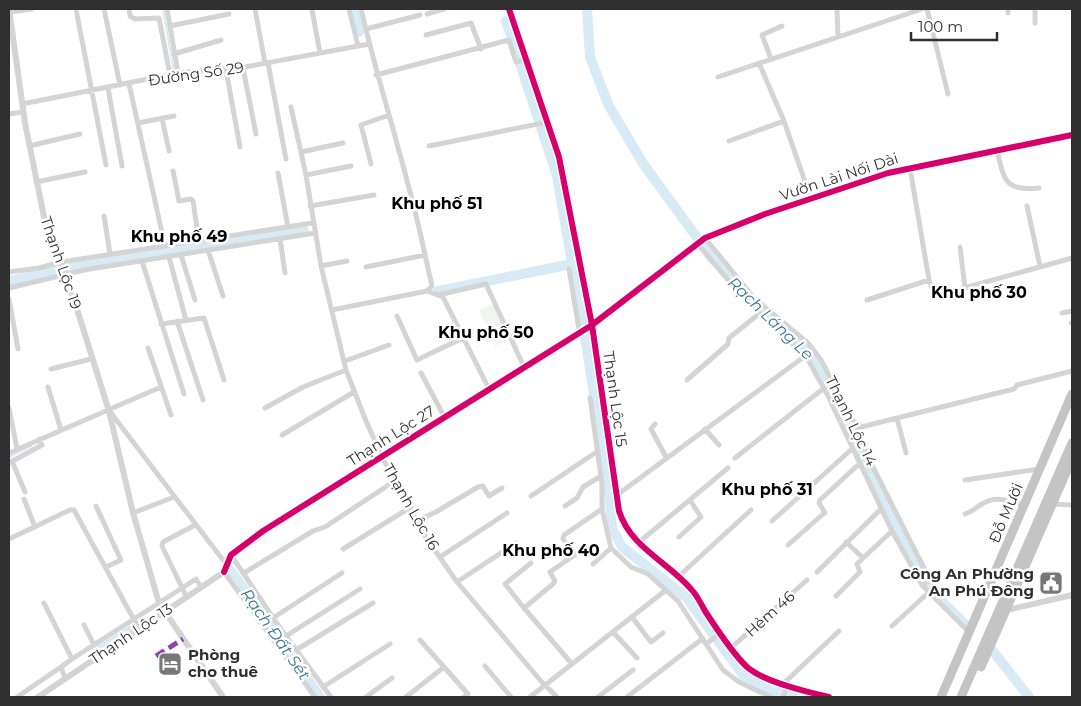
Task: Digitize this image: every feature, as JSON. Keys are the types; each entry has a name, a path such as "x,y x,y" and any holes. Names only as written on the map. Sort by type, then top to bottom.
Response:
{"highway":[{"name":"Đỗ Mười","path":"941,697 1072,394"},
{"name":"Đỗ Mười","path":"947,697 1072,409"},
{"path":"967,697 1072,443"},
{"path":"961,697 1053,504 1072,459"}],"street":[{"path":"10,13 32,9"},
{"path":"76,9 106,165"},
{"path":"104,9 120,85"},
{"path":"129,9 130,16 135,20 159,18 170,75"},
{"path":"167,9 178,73"},
{"path":"255,9 286,159"},
{"path":"349,9 358,46"},
{"path":"361,9 376,75 417,219 432,286 427,291"},
{"path":"427,14 444,9"},
{"name":"Thạnh Lộc 15","path":"509,9 522,61 559,157 590,326 623,524 638,543 679,576 693,590 721,633 747,667 785,685 829,697"},
{"path":"837,9 838,37"},
{"path":"718,77 922,9"},
{"path":"928,9 948,94"},
{"path":"1035,9 1035,23"},
{"path":"312,10 320,53"},
{"name":"Thạnh Lộc 19","path":"10,13 29,146 44,217 53,247 66,274 109,411 133,513 159,603 223,697"},
{"path":"170,26 229,14"},
{"path":"366,29 420,15"},
{"path":"426,35 471,23 481,49"},
{"path":"771,59 762,35 782,26"},
{"path":"174,54 221,40"},
{"path":"376,75 481,49 509,40 522,61"},
{"name":"Đường Số 29","path":"9,114 23,108 92,91 178,73 243,68 369,44"},
{"path":"759,63 784,120 811,199"},
{"path":"243,68 256,134"},
{"path":"226,70 240,147"},
{"path":"129,84 165,246"},
{"path":"108,88 122,166"},
{"name":"Thạnh Lộc 16","path":"291,107 302,152 322,266 346,370 382,457 440,557 457,582 544,685 557,697"},
{"path":"371,164 361,125 388,115"},
{"path":"138,123 174,116"},
{"path":"162,118 169,151"},
{"path":"729,141 784,120"},
{"path":"428,146 546,122"},
{"path":"29,146 80,134"},
{"name":"Vườn Lài Nối Dài","path":"590,326 700,241 765,214 910,168 1072,134"},
{"path":"302,152 343,143"},
{"path":"997,150 1005,181 1011,186 1024,190 1039,188"},
{"path":"306,175 351,166"},
{"path":"910,168 929,280 935,296 1072,258"},
{"path":"172,170 179,201 191,199 193,201 199,241"},
{"path":"36,182 84,172"},
{"path":"278,173 288,227"},
{"path":"310,206 374,194"},
{"path":"1027,206 1040,266"},
{"path":"104,216 110,254"},
{"path":"9,272 313,222"},
{"path":"9,288 66,274 316,233"},
{"path":"280,239 285,273"},
{"name":"Thạnh Lộc 14","path":"700,241 739,293 808,358 892,530 922,585 969,632"},
{"name":"Thạnh Lộc 14","path":"700,241 754,298 809,344 821,360 858,428 872,465 930,580 922,585"},
{"path":"960,246 965,288"},
{"path":"208,250 224,296"},
{"path":"181,255 195,300"},
{"path":"366,266 425,255"},
{"path":"169,257 186,320"},
{"path":"142,261 160,324 184,394"},
{"path":"322,266 347,261"},
{"path":"569,269 580,332"},
{"path":"867,300 929,280"},
{"path":"438,295 486,284 524,367"},
{"path":"332,310 427,291 443,297 488,389"},
{"path":"9,299 18,349"},
{"path":"1062,313 1072,311"},
{"path":"687,380 728,344 729,338 760,313"},
{"path":"397,316 417,360 463,338"},
{"path":"160,324 204,318 224,380"},
{"path":"177,321 203,400"},
{"name":"Thạnh Lộc 27","path":"224,572 231,555 263,531 590,326"},
{"path":"345,361 389,345"},
{"path":"148,348 171,415"},
{"path":"52,369 91,358"},
{"path":"617,495 801,359 808,358"},
{"path":"265,408 303,387 346,370"},
{"path":"858,428 1014,389 1017,385 1072,371"},
{"path":"422,373 445,418"},
{"path":"48,387 61,430"},
{"path":"9,453 161,388"},
{"path":"735,458 824,388"},
{"path":"827,394 837,389"},
{"path":"282,434 354,392"},
{"name":"Thạnh Lộc 15","path":"590,398 601,476 602,510 611,548"},
{"path":"590,405 603,402"},
{"path":"9,408 17,449"},
{"path":"109,411 226,564"},
{"path":"896,418 906,453"},
{"path":"655,424 652,429 666,458"},
{"path":"705,429 719,445"},
{"path":"596,439 608,436"},
{"path":"24,492 10,462 42,446 39,439"},
{"path":"772,521 852,449"},
{"path":"531,496 598,452"},
{"path":"788,545 823,514 820,500 859,464"},
{"path":"638,543 728,468"},
{"path":"965,480 1040,469"},
{"path":"566,506 577,498 582,487 601,476"},
{"path":"244,573 313,531 324,528 396,480"},
{"path":"418,520 436,512 478,487 483,486 489,496 502,488"},
{"path":"133,513 174,497"},
{"path":"24,499 35,526"},
{"path":"965,514 976,510 981,504 1001,499 1024,505"},
{"path":"679,538 701,517 690,500"},
{"path":"1053,504 1072,505"},
{"path":"96,506 121,560 106,567"},
{"path":"343,549 411,507"},
{"path":"817,572 882,509"},
{"path":"9,539 70,510 74,510 139,629"},
{"path":"567,544 563,539 564,535 602,510"},
{"path":"679,576 752,510"},
{"path":"440,557 507,513"},
{"path":"186,596 162,546 163,542 195,525"},
{"path":"836,596 860,572 857,564 892,530"},
{"path":"846,542 863,558"},
{"path":"457,582 516,543"},
{"path":"593,564 611,548 631,567 648,574 678,601 723,670 739,682 771,697"},
{"path":"524,608 553,584 555,581 550,572 579,552"},
{"path":"231,555 273,618 331,697"},
{"path":"531,563 505,584 572,664"},
{"path":"224,572 315,697"},
{"name":"Thạnh Lộc 13","path":"41,696 224,572"},
{"path":"273,618 342,573"},
{"path":"17,697 61,666 196,579 201,588"},
{"name":"Hẻm 46","path":"732,647 808,580"},
{"path":"286,636 360,589"},
{"path":"530,697 666,590"},
{"path":"892,626 928,593"},
{"path":"1003,611 1072,595"},
{"path":"44,603 72,659"},
{"path":"296,650 373,603"},
{"path":"632,617 651,642 663,633"},
{"path":"84,625 98,657"},
{"path":"783,697 785,685 839,631"},
{"path":"613,632 637,658"},
{"path":"706,644 721,633"},
{"path":"628,697 702,638"},
{"path":"420,640 467,696"},
{"path":"323,687 390,644"},
{"path":"61,666 65,678"},
{"path":"485,666 511,697"},
{"path":"406,697 444,668"},
{"path":"598,697 633,670"},
{"path":"366,697 392,678"}],"shaded area":[{"path":"493,304 509,340 495,346 479,310"},
{"path":"133,623 136,628 96,654 92,649"}],"waterway":[{"path":"163,9 174,72"},
{"path":"353,9 359,32"},
{"name":"Rạch Láng Le","path":"587,9 590,57 609,106 644,165 712,258 750,300 801,343 815,360 894,524 930,590 966,625"},
{"path":"506,21 557,176 587,349 610,500 612,528 622,547 686,597 744,676 775,692 793,697"},
{"path":"9,281 70,267 304,231"},
{"path":"438,291 572,264"},
{"path":"9,457 31,446"},
{"name":"Rạch Đất Sét","path":"231,571 320,697"},
{"name":"Rạch Láng Le","path":"992,650 1029,697"}],"marked path":[{"path":"156,656 183,639"}],"cycle path":[{"path":"509,9 559,157 592,325 619,511 625,524 641,545 682,579 693,591 725,640 747,667 775,682 829,697"},
{"path":"224,572 231,555 263,531 592,325 705,238 765,214 888,173 1072,135"}],"place":[{"name":"Công An Phường An Phú Đông","path":"1051,583"},
{"name":"Phòng cho thuê","path":"170,664"}],"district":[{"name":"Khu phố 51","path":"437,203"},
{"name":"Khu phố 49","path":"179,236"},
{"name":"Khu phố 30","path":"979,292"},
{"name":"Khu phố 50","path":"486,332"},
{"name":"Khu phố 31","path":"767,489"},
{"name":"Khu phố 40","path":"551,550"}]}
